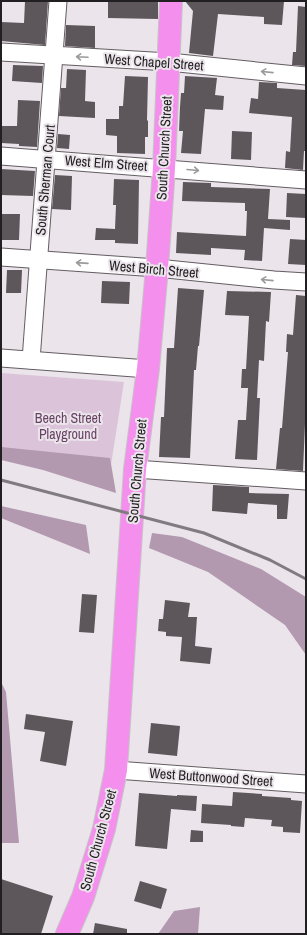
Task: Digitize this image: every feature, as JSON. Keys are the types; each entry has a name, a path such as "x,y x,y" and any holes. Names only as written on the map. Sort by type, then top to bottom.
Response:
{"highway":[{"name":"South Church Street","path":"67,934 84,897 104,829 116,770 135,469 148,369 157,268 164,168 171,1"}],"street":[{"name":"South Sherman Court","path":"30,360 55,56 58,1"},
{"name":"West Chapel Street","path":"1,52 169,62 306,76"},
{"name":"West Elm Street","path":"1,156 306,180"},
{"name":"West Birch Street","path":"1,257 157,268 306,282"},
{"path":"1,358 148,369"},
{"path":"135,469 306,481"},
{"name":"West Buttonwood Street","path":"116,770 306,784"}],"green space":[{"name":"Beech Street Playground","path":"1,373 124,382 108,484 1,459"}],"shaded area":[{"path":"1,447 110,458 116,493 43,470 1,460"},
{"path":"1,506 86,525 90,554 1,518"},
{"path":"152,533 182,537 261,569 306,597 306,655 285,625 208,572 149,548"},
{"path":"1,682 6,692 19,843 1,843"},
{"path":"200,907 198,934 158,934 174,911"}],"building":[{"path":"25,1 48,1 45,45 1,41 1,22 24,23"},
{"path":"108,1 158,1 158,19 108,18"},
{"path":"185,1 284,1 282,25 264,24 264,17 218,14 213,56 189,53 193,11"},
{"path":"298,6 306,7 306,66 292,65 293,52 296,52"},
{"path":"66,25 95,26 95,48 65,46"},
{"path":"13,65 43,66 42,83 12,81"},
{"path":"67,69 86,70 85,101 95,102 95,118 59,116 61,88 66,88"},
{"path":"125,76 148,77 148,137 145,137 145,154 117,153 117,136 106,135 106,119 119,119 119,106 123,106"},
{"path":"185,76 217,78 215,95 224,96 223,110 205,109 201,154 181,153 183,131 179,131 180,107 181,93 184,93"},
{"path":"259,82 277,83 277,88 306,90 306,151 304,151 303,170 285,168 286,151 290,152 292,117 249,113 251,98 258,99"},
{"path":"18,100 40,101 37,147 1,143 1,126 17,126"},
{"path":"232,131 252,132 251,160 231,159"},
{"path":"58,134 70,135 69,149 57,148"},
{"path":"1,169 35,171 33,196 1,195"},
{"path":"55,175 72,176 71,210 52,209"},
{"path":"114,179 139,180 138,244 115,243 115,240 95,240 96,228 115,229 116,205 113,205"},
{"path":"183,182 211,183 211,187 270,189 268,219 290,220 290,230 264,228 262,261 244,260 245,250 211,248 211,255 176,253 177,232 246,236 247,211 245,211 245,203 182,201"},
{"path":"287,193 306,194 306,218 286,217"},
{"path":"1,214 20,214 19,240 1,240"},
{"path":"290,239 306,240 306,265 288,264"},
{"path":"7,270 22,270 21,293 6,293"},
{"path":"102,281 130,282 129,304 101,303"},
{"path":"178,288 204,290 196,370 194,370 190,458 159,457 161,417 164,417 167,348 174,348"},
{"path":"227,291 271,292 269,322 266,321 264,361 259,360 257,398 260,398 257,460 235,459 238,420 246,420 248,388 241,388 242,369 246,369 249,316 225,315"},
{"path":"296,295 306,296 306,424 303,471 276,469 280,428 282,428 288,352 286,352 287,334 293,335"},
{"path":"213,485 249,487 249,493 289,494 287,519 277,519 277,505 248,503 247,514 212,511"},
{"path":"82,594 97,595 94,633 79,632"},
{"path":"165,600 190,603 188,617 197,617 195,646 212,648 210,664 180,661 182,637 166,636 166,632 158,631 159,619 163,619"},
{"path":"26,714 73,721 66,766 40,761 45,732 24,729"},
{"path":"151,723 180,726 177,756 148,753"},
{"path":"233,792 262,794 262,796 291,798 291,800 302,801 300,833 283,832 283,827 271,826 272,820 245,818 244,827 201,823 202,804 232,806"},
{"path":"139,793 197,796 196,811 171,809 167,849 135,846"},
{"path":"191,830 203,831 203,842 190,842"},
{"path":"1,879 53,896 41,934 1,934"},
{"path":"140,881 167,889 161,909 134,901"},
{"path":"95,923 127,929 127,934 93,934"}],"railway":[{"path":"1,480 204,533 270,560 306,579"}]}
